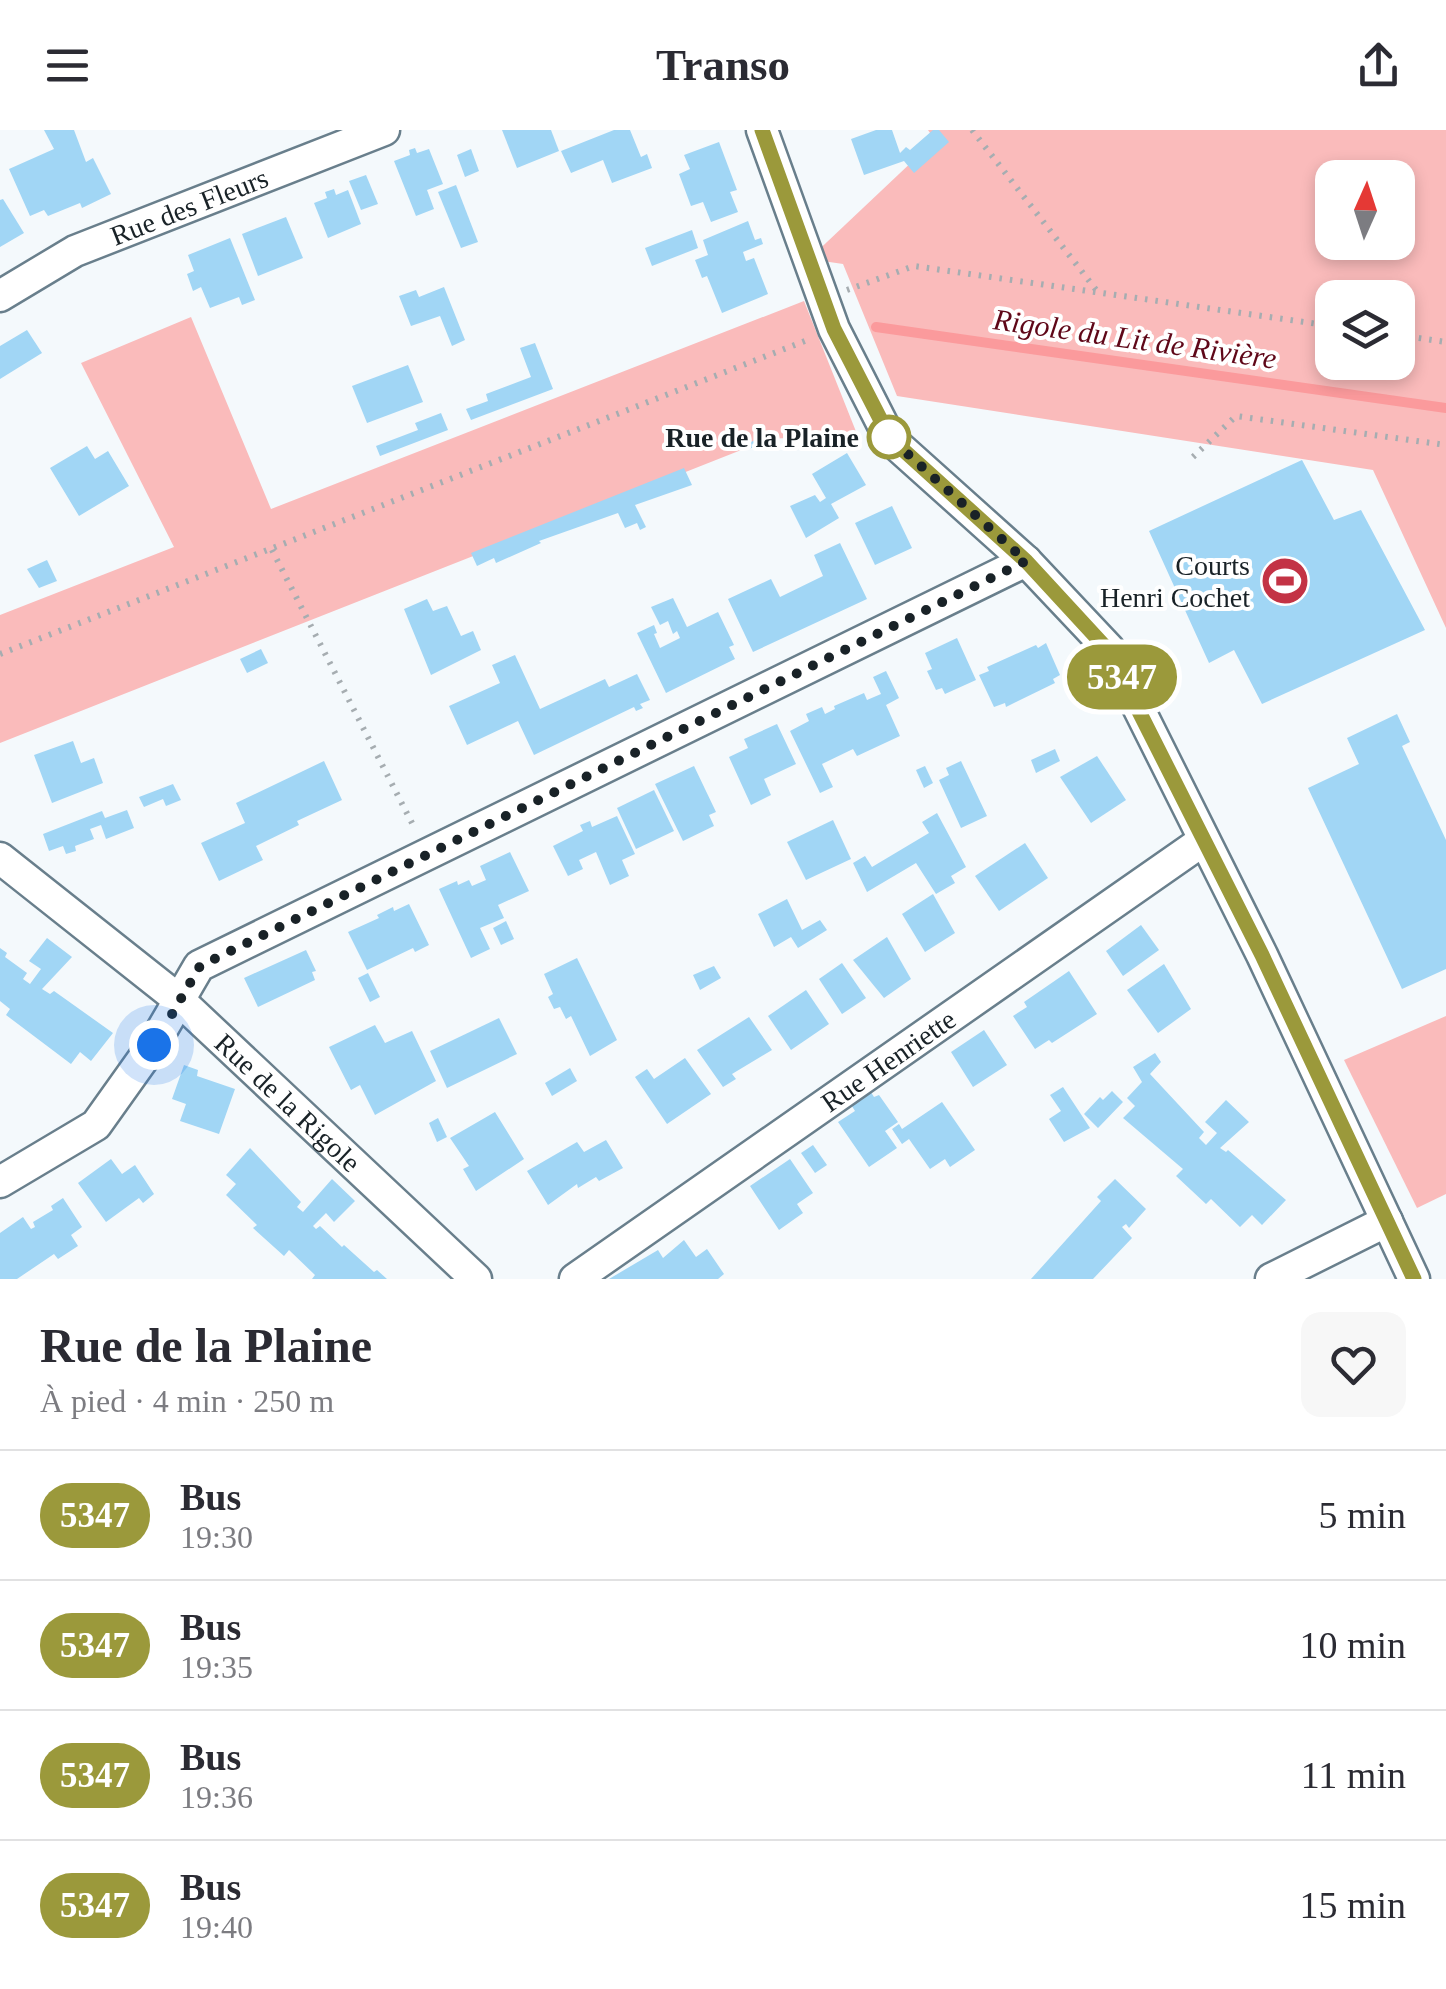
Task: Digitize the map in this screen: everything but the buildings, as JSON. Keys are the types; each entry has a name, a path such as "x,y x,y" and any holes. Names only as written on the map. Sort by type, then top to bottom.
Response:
{"street":[{"name":"Rue des Fleurs","path":"0,296 75,251 384,130"},
{"path":"762,130 834,329 890,438 1026,561 1108,650 1262,955 1414,1279"},
{"path":"0,1182 96,1125 154,1045 200,966 1026,561"},
{"name":"Rue Henriette","path":"575,1279 1204,840"},
{"name":"Rue de la Rigole","path":"0,858 178,1000 476,1279"},
{"path":"1271,1279 1388,1221"}],"path":[{"path":"972,130 1099,292"},
{"path":"824,299 914,266 1315,324"},
{"path":"0,654 834,329"},
{"path":"1415,338 1446,342"},
{"path":"1193,456 1236,416 1446,445"},
{"path":"272,550 428,855"}],"shaded area":[{"path":"928,130 1446,130 1446,628 1373,470 897,396 843,264 809,259 935,140"},
{"path":"804,301 857,434 769,439 0,743 0,615 174,547 81,363 191,317 271,509"},
{"path":"1446,1016 1446,1194 1417,1208 1344,1060"}],"waterway":[{"name":"Rigole du Lit de Rivière","path":"876,327 1446,408"}],"bus line":[{"name":"5347","path":"762,130 834,329 890,438 1026,561 1108,650 1262,955 1414,1279"}],"place":[{"name":"Rue de la Plaine","path":"889,437"},
{"name":"Courts Henri Cochet","path":"1285,581"}],"route":[{"path":"154,1045 200,966 1026,561 889,437"}]}
